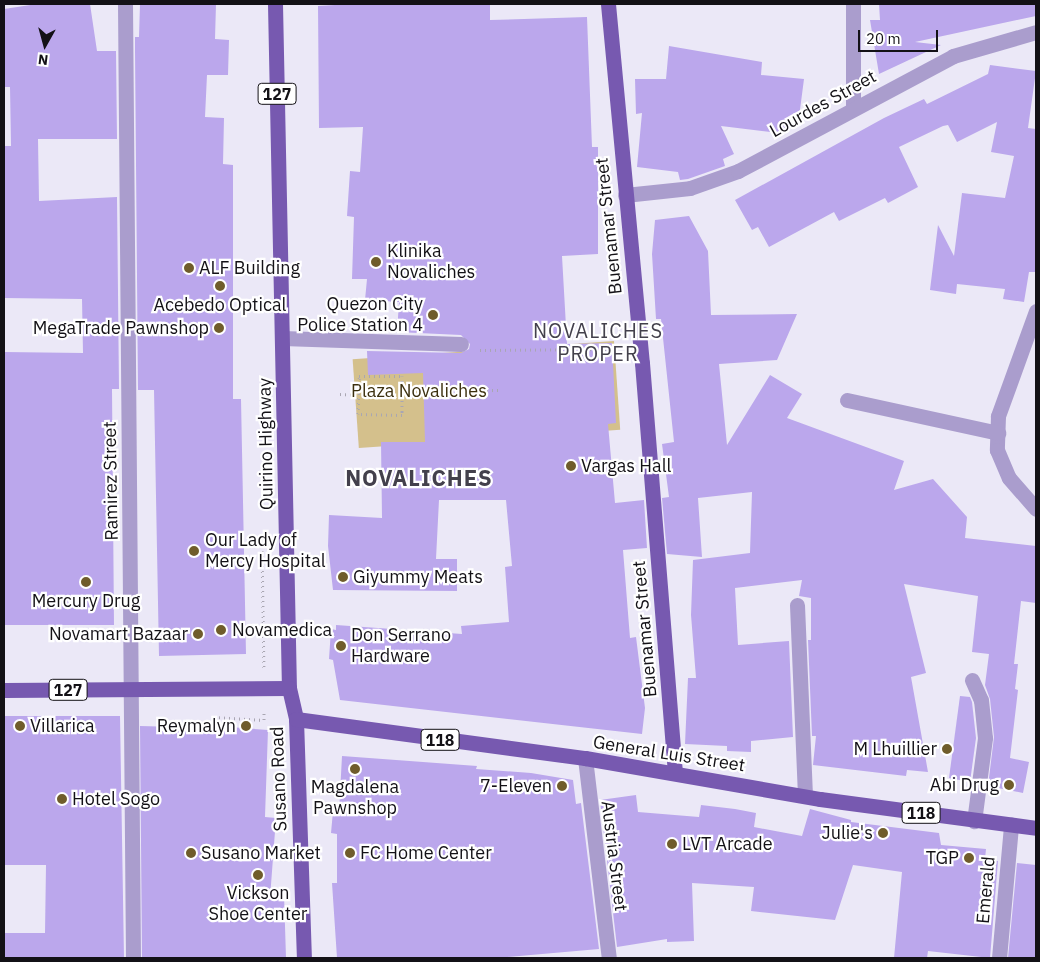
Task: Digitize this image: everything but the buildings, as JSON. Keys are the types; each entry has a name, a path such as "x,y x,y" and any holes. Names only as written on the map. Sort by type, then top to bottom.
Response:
{"main road":[{"name":"Quirino Highway","path":"275,4 289,688"},
{"name":"Buenamar Street","path":"608,4 675,773"},
{"name":"127","path":"4,690 289,688"},
{"name":"Susano Road","path":"289,688 296,719 304,958"},
{"name":"General Luis Street","path":"296,719 585,758 805,795 974,821 1036,828"}],"street":[{"name":"Ramirez Street","path":"125,4 133,958"},
{"path":"853,4 853,108"},
{"name":"Lourdes Street","path":"625,196 690,188 738,171 953,56 1036,32"},
{"path":"1036,312 998,416 997,450 1009,478 1036,508"},
{"path":"282,338 461,344"},
{"path":"847,400 998,432"},
{"path":"797,605 805,795"},
{"path":"972,680 981,700 985,738 974,821"},
{"name":"Austria Street","path":"585,758 609,958"},
{"name":"Emerald","path":"998,958 1011,825"}],"path":[{"path":"359,376 402,376 402,391 402,414 358,414 359,376"},
{"path":"402,391 499,390"},
{"path":"340,394 359,395"},
{"path":"262,546 264,670"},
{"path":"214,717 264,720 264,700"}],"green space":[{"name":"Plaza Novaliches","path":"614,341 620,430 359,448 353,359"}],"place":[{"name":"Klinika Novaliches","path":"376,262"},
{"name":"ALF Building","path":"189,268"},
{"name":"Acebedo Optical","path":"220,286"},
{"name":"Quezon City Police Station 4","path":"433,315"},
{"name":"MegaTrade Pawnshop","path":"219,328"},
{"name":"Vargas Hall","path":"571,466"},
{"name":"Our Lady of Mercy Hospital","path":"194,551"},
{"name":"Giyummy Meats","path":"343,577"},
{"name":"Mercury Drug","path":"86,582"},
{"name":"Novamedica","path":"221,630"},
{"name":"Novamart Bazaar","path":"198,634"},
{"name":"Don Serrano Hardware","path":"341,646"},
{"name":"Villarica","path":"20,726"},
{"name":"Reymalyn","path":"246,726"},
{"name":"M Lhuillier","path":"947,749"},
{"name":"Magdalena Pawnshop","path":"355,769"},
{"name":"Abi Drug","path":"1009,785"},
{"name":"7-Eleven","path":"562,786"},
{"name":"Hotel Sogo","path":"62,799"},
{"name":"Julie's","path":"883,833"},
{"name":"LVT Arcade","path":"672,844"},
{"name":"Susano Market","path":"191,853"},
{"name":"FC Home Center","path":"350,853"},
{"name":"TGP","path":"969,858"},
{"name":"Vickson Shoe Center","path":"258,875"}],"district":[{"name":"NOVALICHES PROPER","path":"598,342"},
{"name":"NOVALICHES","path":"419,478"}]}
